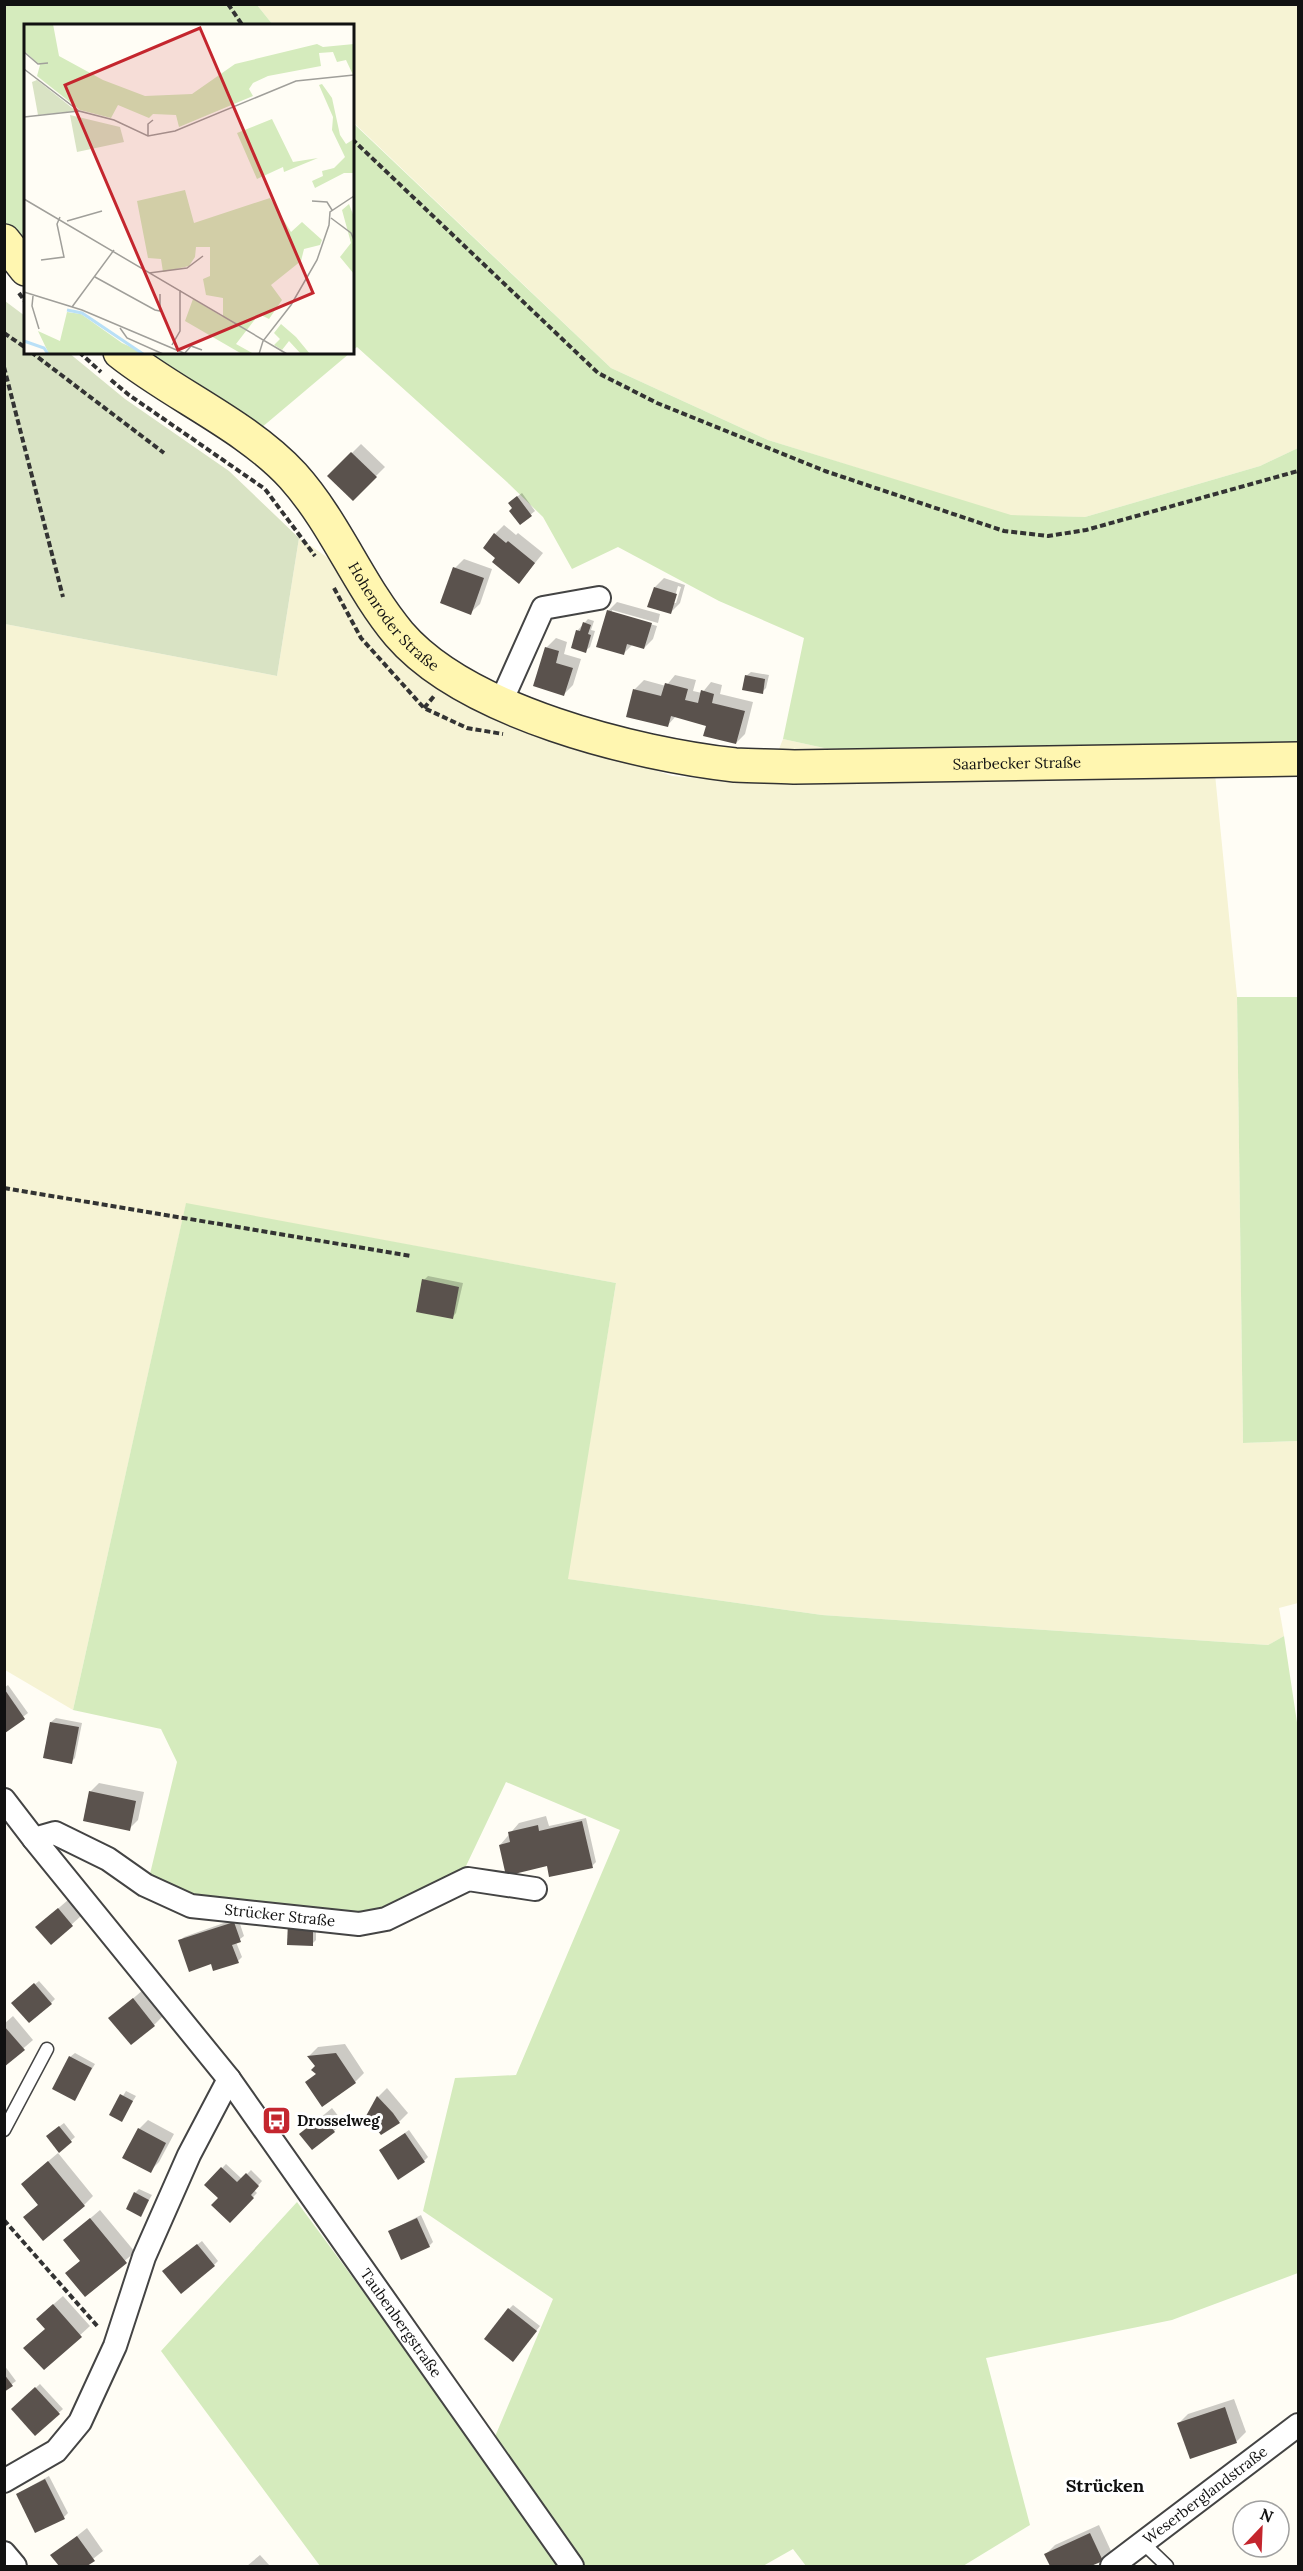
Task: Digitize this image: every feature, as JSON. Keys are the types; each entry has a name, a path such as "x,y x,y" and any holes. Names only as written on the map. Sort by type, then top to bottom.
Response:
{"main road":[{"name":"Hohenroder Straße","path":"123,354 273,457 316,505 399,633 425,659 504,720 550,722 667,754 737,765"},
{"name":"Saarbecker Straße","path":"737,765 794,767 1299,759"}],"street":[{"path":"504,720 543,608 599,598"},
{"path":"4,1800 229,2079 189,2155 144,2257 115,2346 80,2422 56,2451 4,2481"},
{"name":"Strücker Straße","path":"34,1839 55,1833 108,1859 145,1885 190,1906 359,1924 386,1919 468,1879 535,1889"},
{"name":"Taubenbergstraße","path":"229,2079 572,2566"},
{"name":"Weserberglandstraße","path":"1112,2566 1299,2425"},
{"path":"4,2553 15,2566"}],"lane":[{"path":"4,2130 47,2049"},
{"path":"1143,2543 1167,2566"}],"path":[{"path":"228,4 242,24"},
{"path":"354,141 598,373 657,403 825,471 1004,531 1048,536 1086,530 1299,471"},
{"path":"4,333 24,347"},
{"path":"34,354 164,453"},
{"path":"81,354 129,395 265,489 318,559"},
{"path":"4,367 63,597"},
{"path":"329,579 361,638 424,708 467,728 504,720"},
{"path":"4,1188 411,1256"},
{"path":"4,2220 115,2346"}],"shaded area":[{"path":"257,5 1298,5 1298,448 1260,466 1085,517 1011,516 768,440 611,368 354,123 354,24 272,24"},
{"path":"299,538 343,568 418,676 502,716 672,776 765,784 783,739 824,748 1212,744 1237,996 1243,1443 1298,1441 1298,1603 1279,1608 1284,1636 1268,1645 822,1615 567,1579 616,1283 186,1204 73,1710 5,1670 5,624 277,676"}],"green space":[{"path":"5,5 257,5 272,24 24,24 24,251 5,221"},
{"path":"354,124 611,368 768,440 1011,515 1085,517 1260,466 1298,448 1298,744 950,754 824,748 783,739 804,638 719,601 618,547 572,569 543,517 357,347 354,349"},
{"path":"5,301 24,315 24,354 70,354 125,399 229,471 299,538 277,676 5,624"},
{"path":"146,354 349,354 261,428"},
{"path":"1237,997 1298,997 1298,1441 1243,1443"},
{"path":"186,1203 616,1283 568,1579 822,1615 1268,1645 1284,1636 1298,1729 1298,2273 1172,2320 986,2358 1030,2525 963,2566 806,2566 793,2549 763,2566 320,2566 161,2351 297,2202 486,2458 553,2299 423,2211 455,2078 516,2075 620,1830 506,1782 466,1866 382,1913 340,1912 191,1897 149,1878 177,1762 161,1729 73,1710"}],"building":[{"path":"351,452 377,477 353,501 327,476"},
{"path":"517,496 532,516 520,525 509,511 512,508 508,503"},
{"path":"494,533 506,543 508,541 535,563 519,584 492,562 495,558 483,548"},
{"path":"453,567 484,578 471,615 440,603"},
{"path":"654,587 677,594 671,614 647,607"},
{"path":"607,610 652,623 644,649 627,644 624,655 596,647"},
{"path":"583,622 591,625 586,653 571,648 576,630 580,631"},
{"path":"545,647 559,651 556,663 573,668 564,696 533,686"},
{"path":"745,675 765,679 763,694 742,690"},
{"path":"665,683 688,689 685,700 698,703 701,690 714,694 712,703 745,711 736,744 703,736 706,726 671,716 668,727 626,717 633,689 661,696"},
{"path":"422,1279 459,1287 453,1319 416,1312"},
{"path":"5,1690 25,1719 5,1733"},
{"path":"50,1722 79,1727 72,1764 43,1758"},
{"path":"89,1791 136,1801 130,1831 83,1821"},
{"path":"582,1821 593,1868 549,1877 547,1866 506,1876 499,1845 510,1842 508,1832 538,1825 539,1831"},
{"path":"58,1908 73,1926 51,1945 35,1927"},
{"path":"234,1922 241,1942 232,1945 239,1963 213,1971 211,1964 189,1972 178,1940"},
{"path":"288,1922 313,1923 313,1946 287,1945"},
{"path":"34,1983 52,2004 29,2023 11,2003"},
{"path":"133,1998 155,2026 131,2045 108,2018"},
{"path":"4,2026 25,2050 4,2067"},
{"path":"336,2053 356,2083 322,2107 305,2082 316,2074 311,2070 315,2066 307,2056"},
{"path":"69,2056 92,2068 75,2101 52,2089"},
{"path":"120,2094 133,2101 122,2122 109,2115"},
{"path":"377,2096 400,2123 381,2135 366,2116"},
{"path":"322,2116 335,2132 312,2150 299,2134"},
{"path":"59,2126 72,2142 59,2153 46,2136"},
{"path":"138,2128 166,2143 151,2173 122,2158"},
{"path":"405,2133 425,2162 398,2180 379,2150"},
{"path":"48,2161 85,2206 43,2241 23,2217 38,2205 21,2184"},
{"path":"221,2167 237,2182 246,2173 259,2186 251,2195 254,2198 230,2223 211,2205 218,2198 204,2185"},
{"path":"134,2192 149,2200 141,2217 126,2209"},
{"path":"90,2218 127,2263 85,2297 65,2273 80,2261 63,2240"},
{"path":"417,2218 430,2247 401,2260 388,2231"},
{"path":"197,2244 215,2266 181,2294 162,2271"},
{"path":"53,2304 82,2337 44,2370 23,2348 45,2329 36,2319"},
{"path":"508,2308 537,2331 513,2362 484,2339"},
{"path":"4,2374 13,2386 4,2392"},
{"path":"35,2387 60,2414 35,2436 11,2409"},
{"path":"1225,2407 1237,2443 1190,2459 1177,2423"},
{"path":"45,2479 65,2519 35,2533 16,2494"},
{"path":"1090,2533 1103,2561 1091,2566 1050,2566 1044,2554"},
{"path":"77,2536 95,2561 87,2566 59,2566 50,2555"}],"place":[{"name":"Drosselweg","path":"276,2121"}],"district":[{"name":"Strücken","path":"1105,2486"}]}
